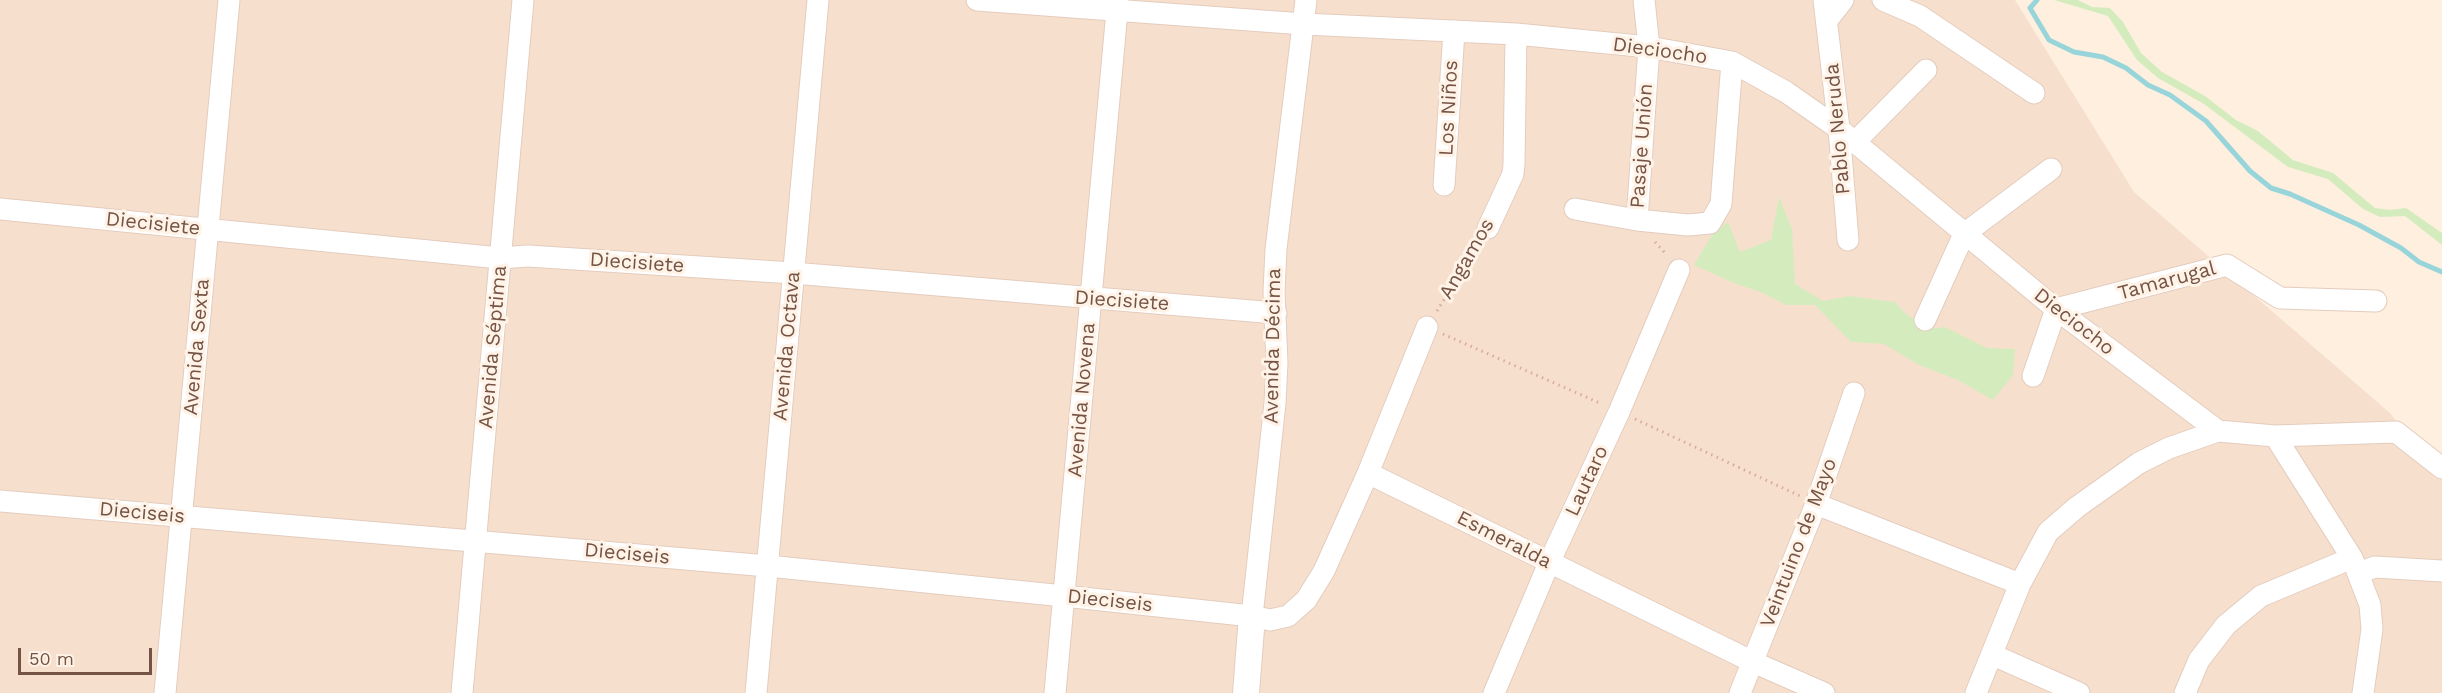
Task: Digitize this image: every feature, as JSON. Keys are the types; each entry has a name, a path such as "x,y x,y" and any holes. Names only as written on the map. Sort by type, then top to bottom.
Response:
{"street":[{"name":"Avenida Sexta","path":"165,693 229,0"},
{"name":"Avenida Séptima","path":"462,693 523,0"},
{"name":"Avenida Octava","path":"756,693 818,0"},
{"name":"Dieciocho","path":"977,0 1117,5 1304,24 1516,34 1649,47 1732,62 1786,92 1847,136 2056,309 2218,431"},
{"name":"Avenida Décima","path":"1246,693 1275,403 1276,249 1306,0"},
{"name":"Pasaje Unión","path":"1637,220 1649,47 1644,0"},
{"path":"1826,10 1844,0"},
{"path":"1883,0 1920,16 2034,93"},
{"name":"Avenida Novena","path":"1055,693 1117,5"},
{"name":"Pablo Neruda","path":"1826,10 1847,136 1848,240"},
{"name":"Los Niños","path":"1444,185 1454,31"},
{"name":"Angamos","path":"1488,228 1513,174 1516,34"},
{"path":"1575,209 1637,220 1688,225 1710,222 1720,204 1732,62"},
{"path":"1847,136 1926,70"},
{"path":"1924,320 1964,234 2051,169"},
{"name":"Diecisiete","path":"0,209 500,258 528,255 793,273 1276,313"},
{"name":"Tamarugal","path":"2056,309 2228,265 2280,297 2376,301"},
{"name":"Lautaro","path":"1494,693 1549,563 1619,412 1679,270"},
{"path":"2033,376 2056,309"},
{"path":"1252,616 1270,620 1288,616 1306,600 1324,571 1368,473 1427,327"},
{"name":"Veintuino de Mayo","path":"1740,693 1816,504 1854,393"},
{"path":"1976,693 2020,584 2048,532 2077,507 2139,463 2169,448 2218,431 2275,436 2396,432 2442,468"},
{"path":"2275,436 2355,565 2370,605 2372,629 2363,693"},
{"name":"Esmeralda","path":"1368,473 1753,663 1824,693"},
{"name":"Dieciseis","path":"0,501 768,566 1252,616"},
{"path":"1816,504 2020,584"},
{"path":"2185,693 2199,660 2226,625 2261,596 2355,565 2442,571"},
{"path":"1993,655 2079,693"}],"path":[{"path":"1637,220 1679,270"},
{"name":"Angamos","path":"1427,327 1488,228"}],"shaded area":[{"path":"0,0 2015,0 2134,192 2390,413 2425,461 2442,465 2442,693 0,693"}],"green space":[{"path":"2054,0 2078,0 2092,7 2110,8 2123,22 2141,53 2162,72 2205,96 2236,120 2258,131 2293,160 2333,173 2375,208 2390,210 2406,208 2442,233 2442,245 2405,216 2380,217 2363,209 2328,179 2288,167 2204,104 2158,78 2137,60 2108,16"},
{"path":"1779,197 1792,229 1795,284 1823,301 1849,296 1895,302 1905,313 1928,329 1945,327 1987,348 2015,349 2013,375 1993,400 1958,380 1919,365 1884,344 1851,342 1815,305 1786,305 1761,292 1736,284 1694,265 1713,233 1728,222 1740,252 1771,240"}],"waterway":[{"path":"2037,0 2030,8 2049,40 2074,52 2103,57 2126,68 2148,85 2170,95 2206,121 2250,171 2271,188 2290,194 2359,225 2401,248 2419,262 2442,272"}]}
